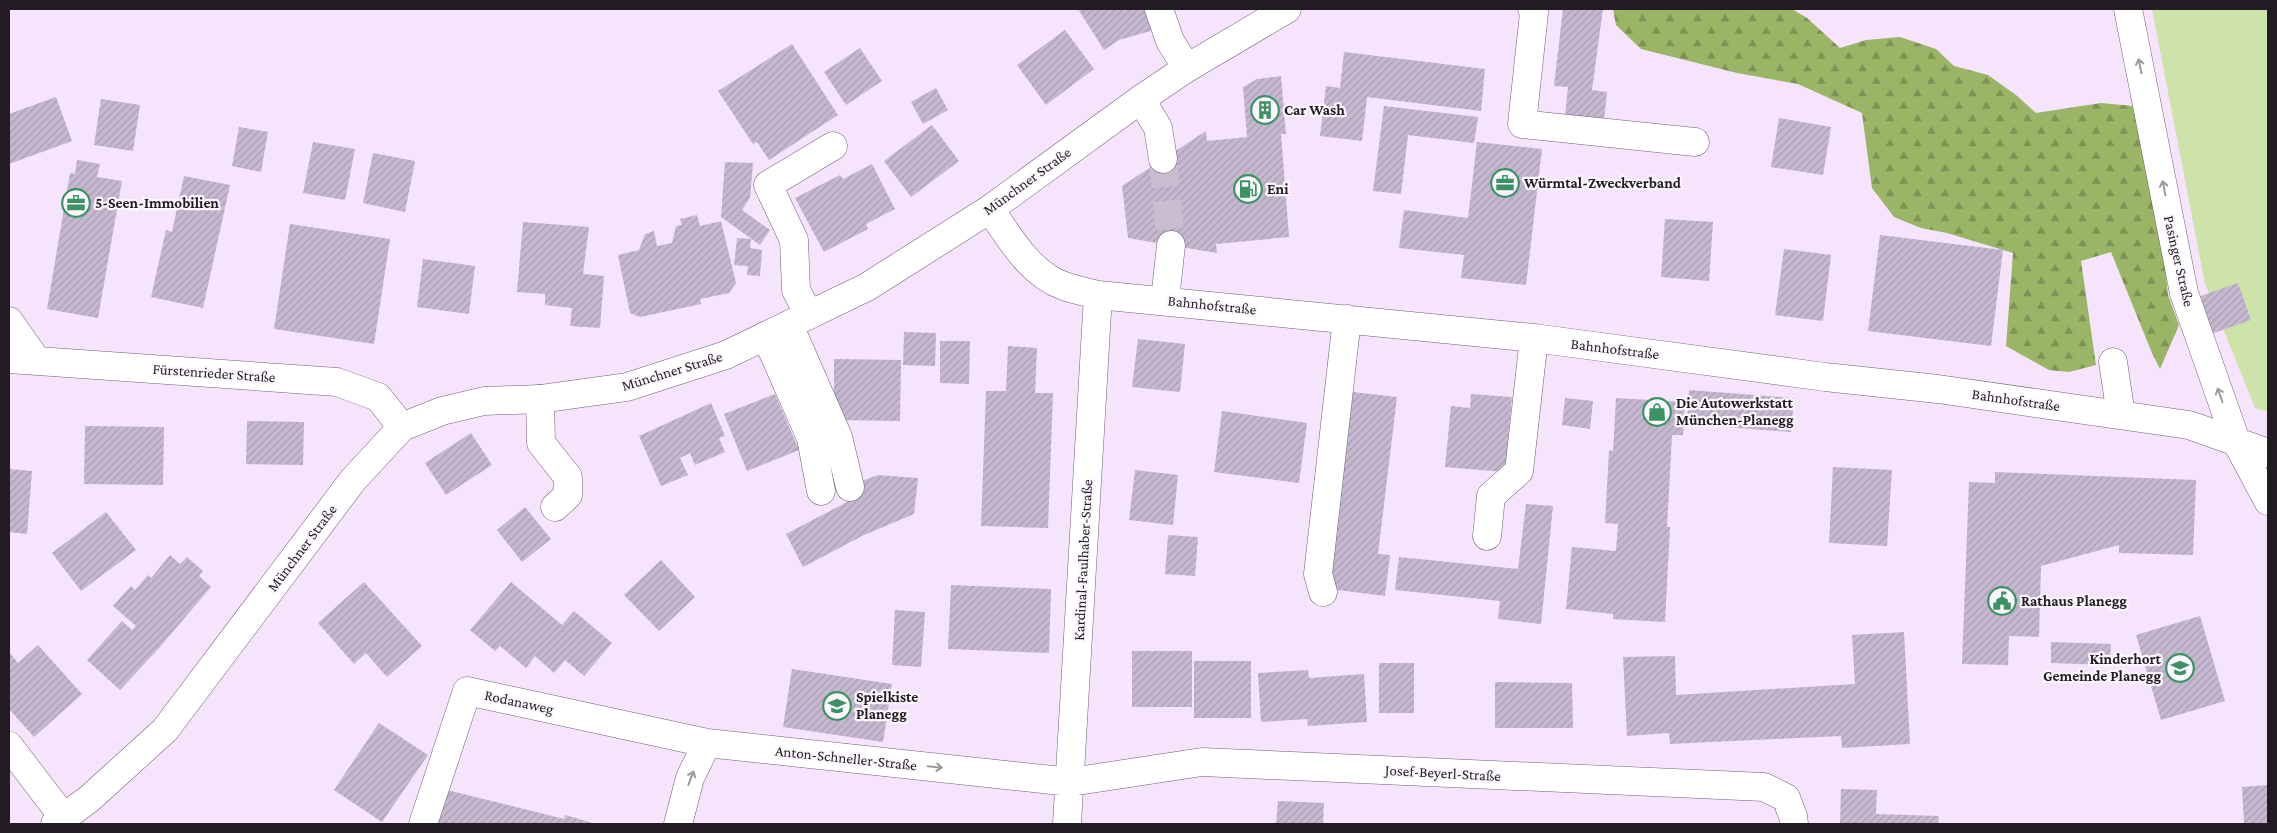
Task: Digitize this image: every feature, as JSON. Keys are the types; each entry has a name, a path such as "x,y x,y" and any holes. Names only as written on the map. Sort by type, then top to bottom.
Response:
{"street":[{"path":"1159,9 1170,42 1187,68"},
{"name":"Münchner Straße","path":"60,821 165,730 353,480 402,427 442,411 484,401 540,399 627,387 726,355 867,287 990,209 1141,99 1187,68 1287,9"},
{"path":"1532,9 1534,13 1522,124 1695,142"},
{"name":"Pasinger Straße","path":"2128,9 2184,293 2236,441 2268,501"},
{"path":"1141,99 1158,128 1163,160"},
{"path":"821,491 788,325 796,290 794,240 768,185 833,146"},
{"name":"Bahnhofstraße","path":"990,209 1015,246 1040,272 1063,286 1098,295 1165,300 1534,338 1825,377 1938,389 2189,425 2268,453"},
{"path":"1165,300 1171,245"},
{"name":"Kardinal-Faulhaber-Straße","path":"1067,824 1071,782 1098,295"},
{"path":"1323,592 1318,574 1347,319"},
{"path":"9,321 37,361"},
{"path":"788,325 838,437 850,487"},
{"path":"1487,536 1491,496 1519,471 1534,338"},
{"name":"Fürstenrieder Straße","path":"9,359 337,382 378,397 402,427"},
{"path":"2113,362 2121,415"},
{"path":"540,399 541,443 568,477 568,495 555,507"},
{"name":"Rodanaweg","path":"423,824 467,691 707,742"},
{"path":"678,824 690,778 707,742"},
{"name":"Anton-Schneller-Straße","path":"707,742 1071,782"},
{"path":"9,746 60,821"},
{"name":"Josef-Beyerl-Straße","path":"1071,782 1202,762 1764,787 1786,798 1794,824"}],"green space":[{"path":"1613,9 1792,9 1807,18 1840,48 1866,40 1900,37 1936,49 1954,66 1988,75 2016,95 2036,113 2101,103 2133,106 2164,255 2168,295 2179,325 2160,369 2111,252 2081,261 2096,365 2069,372 2049,370 2006,346 2013,253 1947,233 1921,228 1894,217 1872,188 1862,113 1798,84 1737,73 1641,49 1616,25"},
{"path":"2152,9 2268,9 2268,412 2255,408 2205,284"}],"building":[{"path":"1078,9 1148,9 1154,30 1119,40 1104,50"},
{"path":"1563,9 1603,9 1592,90 1607,92 1603,130 1564,125 1568,87 1554,86"},
{"path":"1065,30 1094,69 1046,105 1017,65"},
{"path":"792,44 838,115 769,160 757,142 753,144 718,91"},
{"path":"860,48 882,81 846,105 824,72"},
{"path":"1344,52 1485,69 1481,111 1367,97 1362,141 1320,136 1326,86 1340,88"},
{"path":"1281,76 1286,134 1281,134 1289,237 1216,244 1217,253 1128,238 1122,186 1206,131 1207,141 1247,137 1243,87 1257,79"},
{"path":"936,88 948,110 923,124 911,102"},
{"path":"56,97 72,141 9,164 9,114"},
{"path":"101,99 140,105 133,151 94,145"},
{"path":"1384,106 1478,117 1474,143 1408,135 1401,194 1373,191"},
{"path":"1779,118 1831,127 1823,175 1771,167"},
{"path":"932,125 959,161 911,197 884,161"},
{"path":"239,127 268,132 261,172 232,166"},
{"path":"313,142 355,149 345,200 303,193"},
{"name":"Würmtal-Zweckverband","path":"1477,142 1542,149 1526,285 1461,278 1464,255 1399,248 1404,210 1468,218"},
{"path":"373,153 415,161 405,212 363,203"},
{"path":"77,160 100,164 97,177 122,181 98,318 47,309 70,173 75,174"},
{"path":"725,162 753,163 750,198 742,210 770,230 760,245 721,217"},
{"path":"872,164 895,209 866,224 868,229 824,252 795,198 840,175 843,179"},
{"path":"184,176 230,185 203,308 151,297 166,230 172,232"},
{"path":"697,215 700,226 721,221 736,283 729,293 700,299 701,304 640,317 630,313 618,255 639,250 645,234 654,231 657,246 672,243 676,226 682,225 680,219"},
{"path":"1665,219 1713,222 1709,281 1661,277"},
{"path":"523,222 589,227 583,274 604,276 600,328 570,326 572,308 545,305 545,294 517,292"},
{"path":"290,224 390,239 374,344 274,329"},
{"path":"1880,235 2003,250 1991,346 1868,331"},
{"path":"737,238 751,239 750,248 762,250 760,276 747,275 748,266 734,265"},
{"path":"1784,249 1831,255 1823,321 1775,315"},
{"path":"423,259 475,266 469,314 417,307"},
{"path":"2238,283 2251,320 2211,334 2198,297"},
{"path":"904,332 936,333 935,366 903,365"},
{"path":"1138,339 1185,344 1180,392 1132,387"},
{"path":"940,341 970,341 969,384 940,383"},
{"path":"1008,346 1037,348 1035,393 1053,393 1048,528 981,526 986,391 1006,391"},
{"path":"834,359 901,360 900,421 834,420"},
{"path":"1689,390 1794,398 1791,432 1687,424"},
{"path":"1353,392 1397,397 1378,554 1390,555 1385,596 1330,589"},
{"path":"775,394 799,450 747,471 724,414"},
{"path":"1471,394 1512,397 1505,472 1445,467 1451,406 1470,408"},
{"path":"1565,398 1593,401 1590,429 1562,425"},
{"path":"1616,398 1685,402 1683,435 1672,435 1667,527 1670,527 1665,622 1613,619 1613,614 1566,609 1572,547 1616,551 1618,524 1634,525 1605,523 1609,450 1613,451"},
{"path":"711,403 725,436 719,438 725,452 695,465 690,453 680,458 688,475 661,486 639,436"},
{"path":"1222,411 1307,423 1299,483 1214,472"},
{"path":"247,421 304,422 303,465 246,464"},
{"path":"85,426 164,427 163,485 84,484"},
{"path":"471,433 492,465 446,495 425,463"},
{"path":"1833,467 1892,470 1887,546 1829,543"},
{"path":"9,469 32,471 27,534 9,532"},
{"path":"1135,470 1178,475 1173,525 1129,520"},
{"name":"Rathaus Planegg","path":"1995,472 2196,480 2193,555 2119,553 2119,545 2041,566 2039,637 2009,636 2008,665 1962,664 1969,482 1995,483"},
{"path":"878,475 918,478 914,514 864,535 803,567 786,534 847,502 859,482"},
{"path":"1526,504 1553,506 1541,624 1498,619 1500,601 1395,590 1399,557 1518,569"},
{"path":"525,507 551,539 522,562 497,530"},
{"path":"106,512 136,550 81,591 52,553"},
{"path":"1168,535 1198,537 1195,576 1165,574"},
{"path":"170,555 180,564 187,557 203,571 199,576 211,587 120,690 87,660 122,621 132,630 136,626 113,606 131,586 135,590 148,575 151,578"},
{"path":"661,560 695,597 659,631 624,595"},
{"path":"364,582 422,646 387,677 366,653 354,664 318,623"},
{"path":"511,582 562,625 574,611 612,643 584,676 565,660 554,673 535,656 526,668 500,646 495,651 470,630"},
{"path":"951,585 1051,589 1049,653 948,649"},
{"path":"895,610 925,612 921,667 892,665"},
{"name":"Kinderhort Gemeinde Planegg","path":"2200,616 2225,701 2161,720 2136,635"},
{"path":"1904,632 1910,744 1842,748 1841,736 1670,744 1669,733 1627,736 1623,657 1675,656 1676,695 1855,684 1852,635"},
{"path":"2051,642 2111,644 2110,665 2051,663"},
{"path":"38,645 82,694 34,737 9,709 9,652 18,663"},
{"path":"1132,651 1192,651 1192,707 1132,707"},
{"path":"1194,661 1251,661 1251,718 1194,718"},
{"path":"1379,663 1414,663 1414,713 1379,713"},
{"name":"Spielkiste Planegg","path":"792,669 892,684 883,742 783,727"},
{"path":"1308,670 1309,678 1364,674 1367,722 1308,726 1307,719 1261,722 1258,673"},
{"path":"1495,682 1572,683 1573,728 1495,728"},
{"path":"379,723 428,755 382,822 334,790"},
{"path":"2268,785 2268,824 2244,824 2242,787"},
{"path":"1841,789 1877,790 1876,814 1939,816 1938,824 1840,824"},
{"path":"447,790 564,819 565,815 596,824 438,824"},
{"path":"1278,801 1324,803 1323,824 1276,824"}],"tunnel":[{"path":"1163,159 1171,245"}],"place":[{"name":"Car Wash","path":"1265,110"},
{"name":"Würmtal-Zweckverband","path":"1505,183"},
{"name":"Eni","path":"1248,189"},
{"name":"5-Seen-Immobilien","path":"76,203"},
{"name":"Die Autowerkstatt München-Planegg","path":"1657,412"},
{"name":"Rathaus Planegg","path":"2002,601"},
{"name":"Kinderhort Gemeinde Planegg","path":"2180,668"},
{"name":"Spielkiste Planegg","path":"837,706"}]}
